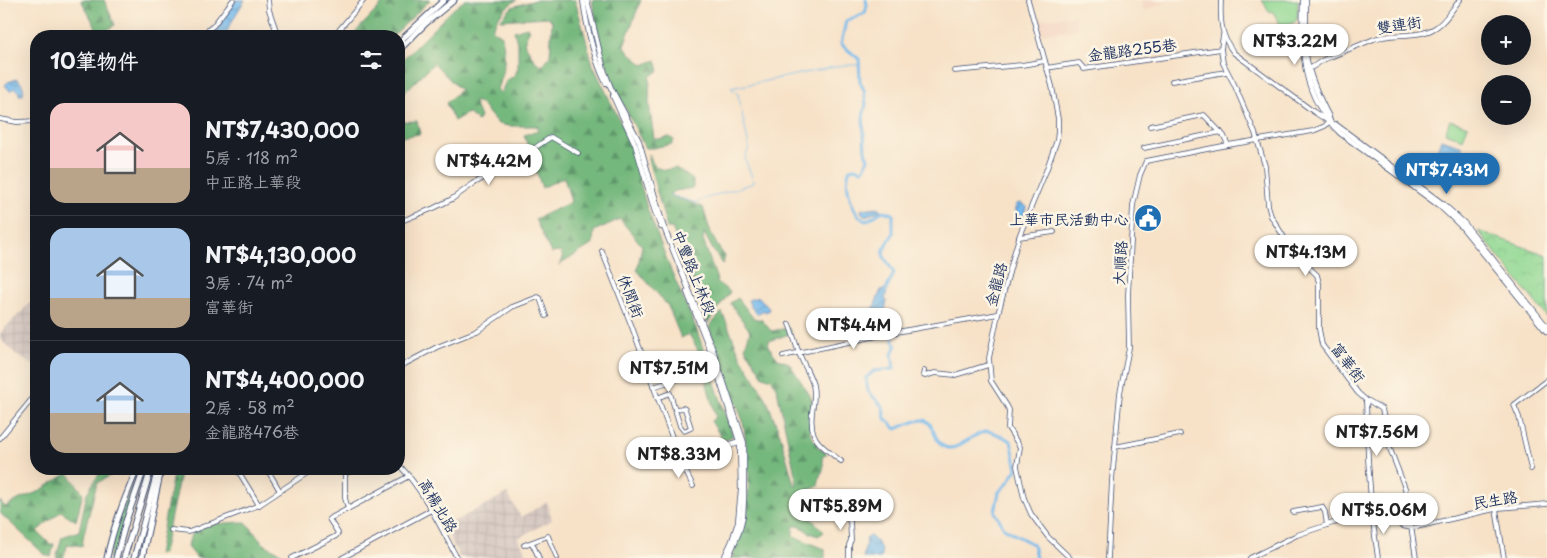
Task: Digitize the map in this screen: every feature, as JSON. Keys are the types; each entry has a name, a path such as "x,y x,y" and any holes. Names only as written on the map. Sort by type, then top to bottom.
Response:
{"highway":[{"path":"405,36 444,0"},
{"path":"405,44 454,0"},
{"path":"107,558 113,533 135,475"},
{"path":"116,558 142,475"},
{"path":"124,558 149,475"},
{"path":"134,558 157,475"},
{"path":"142,558 158,475"}],"main road":[{"name":"中豐路上林段","path":"585,0 604,70 611,88 639,142 663,224 713,350 744,456 739,532 728,558"},
{"path":"1306,1 1308,70 1329,120 1443,204 1464,223 1547,332"},
{"path":"1529,307 1547,327"},
{"name":"中豐路上林段","path":"724,558 736,532 742,499"}],"street":[{"path":"208,30 233,0"},
{"path":"268,0 269,10 276,30"},
{"path":"339,30 364,0"},
{"name":"金龍路","path":"1028,0 1045,61 1058,119 1058,130 1046,171 1019,238 998,314 988,365 991,381 1009,410 1008,428 1020,447 1017,466 1029,510 1048,537 1070,558"},
{"name":"富華街","path":"1221,0 1223,35 1221,49 1223,63 1237,90 1258,141 1265,166 1268,204 1271,216 1293,252 1316,272 1318,278 1319,329 1322,345 1366,402 1372,516 1378,558"},
{"name":"雙連街","path":"1308,70 1323,60 1383,36 1420,33 1434,29 1460,0"},
{"path":"1223,35 1229,47 1240,58 1329,120"},
{"name":"金龍路255巷","path":"1046,68 1079,63 1084,69 1221,49"},
{"path":"954,71 1045,61"},
{"path":"1172,80 1226,72"},
{"path":"1150,126 1204,115 1221,132 1228,145"},
{"path":"0,119 17,122 30,121"},
{"name":"大順路","path":"1108,558 1120,393 1129,348 1128,295 1134,200 1140,175 1146,161 1313,131 1325,126 1329,120"},
{"path":"1144,148 1221,132"},
{"path":"405,220 452,199 473,184 551,137 578,153"},
{"path":"1019,238 1054,232"},
{"name":"休閒街","path":"602,252 680,460 693,486"},
{"path":"405,364 437,347 478,331 512,307 538,297 546,316"},
{"path":"783,356 812,348 893,332 998,314"},
{"path":"789,324 798,352 813,384 815,397 811,428 815,440 840,461"},
{"path":"924,371 923,375 925,376 935,373 952,375 988,365"},
{"path":"653,388 678,379"},
{"path":"1531,469 1519,416 1514,405 1547,380"},
{"path":"657,398 670,393 680,426 684,431 691,428 685,409 676,409"},
{"path":"0,438 30,401"},
{"path":"1366,402 1377,405 1382,409 1390,449 1405,488 1416,558"},
{"path":"0,428 4,433"},
{"path":"1115,447 1180,434"},
{"path":"680,460 740,441"},
{"name":"高楊北路","path":"405,472 431,510 457,558"},
{"path":"241,475 259,504"},
{"path":"271,475 280,491"},
{"path":"171,530 189,532 259,504 305,475"},
{"path":"345,475 345,498 348,509"},
{"path":"292,558 336,536 338,533 329,518 408,476"},
{"path":"831,504 850,522 849,558"},
{"name":"民生路","path":"1412,528 1496,509 1547,504"},
{"path":"1293,512 1322,507 1325,512 1327,525"},
{"path":"1496,509 1504,558"},
{"path":"342,558 431,510"},
{"path":"1250,558 1272,549 1286,540 1327,525 1381,514 1402,526 1412,528"},
{"path":"524,545 548,536 557,558"},
{"path":"532,543 539,558"}],"shaded area":[{"path":"1141,0 1173,0 1144,11"},
{"path":"1075,15 1077,29 1041,34 1037,20"},
{"path":"30,303 30,363 18,356 0,339 0,333"},
{"path":"507,493 521,517 547,502 552,520 518,538 529,558 460,558 444,527"}],"green space":[{"path":"81,0 104,0 115,25 108,30 97,30"},
{"path":"386,0 430,0 399,30 358,30"},
{"path":"465,0 517,0 502,12 492,29 502,36 504,63 497,89 501,93 506,81 515,75 518,68 518,47 514,31 527,27 529,30 524,43 535,61 542,66 550,56 552,21 548,17 500,20 512,7 535,0 575,0 593,65 628,138 647,208 696,328 733,436 723,440 711,421 716,417 697,348 689,334 681,338 668,306 637,270 642,246 620,219 594,231 593,244 559,265 563,259 561,252 551,253 535,219 571,202 564,177 542,188 524,135 538,131 537,126 498,124 481,104 475,101 474,103 480,117 477,122 476,119 467,113 454,121 446,103 460,90 434,63 405,92 405,57 452,10"},
{"path":"592,0 641,0 624,45 643,65 656,60 659,71 650,76 649,103 654,139 669,137 674,140 672,144 645,148 613,83 602,50"},
{"path":"1262,0 1298,0 1295,22 1280,24 1273,12 1269,11"},
{"path":"1450,120 1468,126 1463,139 1445,133"},
{"path":"417,121 420,134 405,136 405,122"},
{"path":"649,154 653,163 658,168 666,170 676,168 693,180 693,188 675,191 669,195 703,207 714,239 725,256 723,264 704,233 703,240 718,283 730,292 708,323 672,228 667,228 648,159"},
{"path":"1478,231 1547,255 1547,317"},
{"path":"738,298 753,318 762,320 771,331 789,328 792,333 769,341 768,346 778,359 789,363 811,397 813,405 810,433 818,447 827,454 822,457 823,469 818,486 804,492 808,515 824,532 818,536 808,532 799,525 793,527 793,536 825,549 825,558 732,558 747,517 749,475 743,421 709,327 722,312 741,357 766,398 780,434 794,485 797,484 777,389 772,379 763,376 745,348 750,331 730,303"},
{"path":"65,475 70,475 83,493 76,521 61,511 37,531 50,544 54,544 51,557 44,554 0,513 0,501 5,507 38,492"},
{"path":"98,475 111,475 97,483 82,546 68,544 63,558 56,558 62,537 79,531 87,493"},
{"path":"137,475 112,558 109,558 118,522"},
{"path":"173,475 180,475 163,553 158,555"},
{"path":"246,522 264,544 290,558 197,558 188,547 193,533 197,529 228,523"}],"water":[{"path":"236,0 245,0 228,30 217,30"},
{"path":"17,79 23,86 23,95 19,95 15,88 10,91 5,85"},
{"path":"1441,139 1463,146 1458,158 1437,151"},
{"path":"1020,203 1026,206 1021,222 1016,220 1016,204"},
{"path":"878,207 881,210 865,216 861,212 862,209"},
{"path":"885,289 887,291 885,299 887,301 884,314 893,324 895,331 892,331 885,321 877,322 873,320 873,309 881,290"},
{"path":"759,297 770,310 765,312 764,310 757,314 748,300"},
{"path":"870,536 880,548 881,558 863,558 867,537"}],"waterway":[{"path":"866,0 865,13 846,21 841,44 859,59 860,82 864,90 866,104 863,117 865,151 868,159 862,170 850,169 848,190 857,212 866,221 883,211 893,214 893,234 884,249 883,255 894,273 885,292"},
{"path":"670,195 697,203 753,183 745,159 749,147 738,94 731,88 844,65 859,65"},
{"path":"893,332 893,340 896,345 892,354 894,369 874,371 866,378 868,391 883,407 885,418 896,429 915,421 926,421 930,424 937,439 944,447 953,448 986,432 996,433 1011,441 1017,469 999,492 995,512 1004,528 1033,544 1036,558"}],"place":[{"name":"上華市民活動中心","path":"1148,218"}]}
